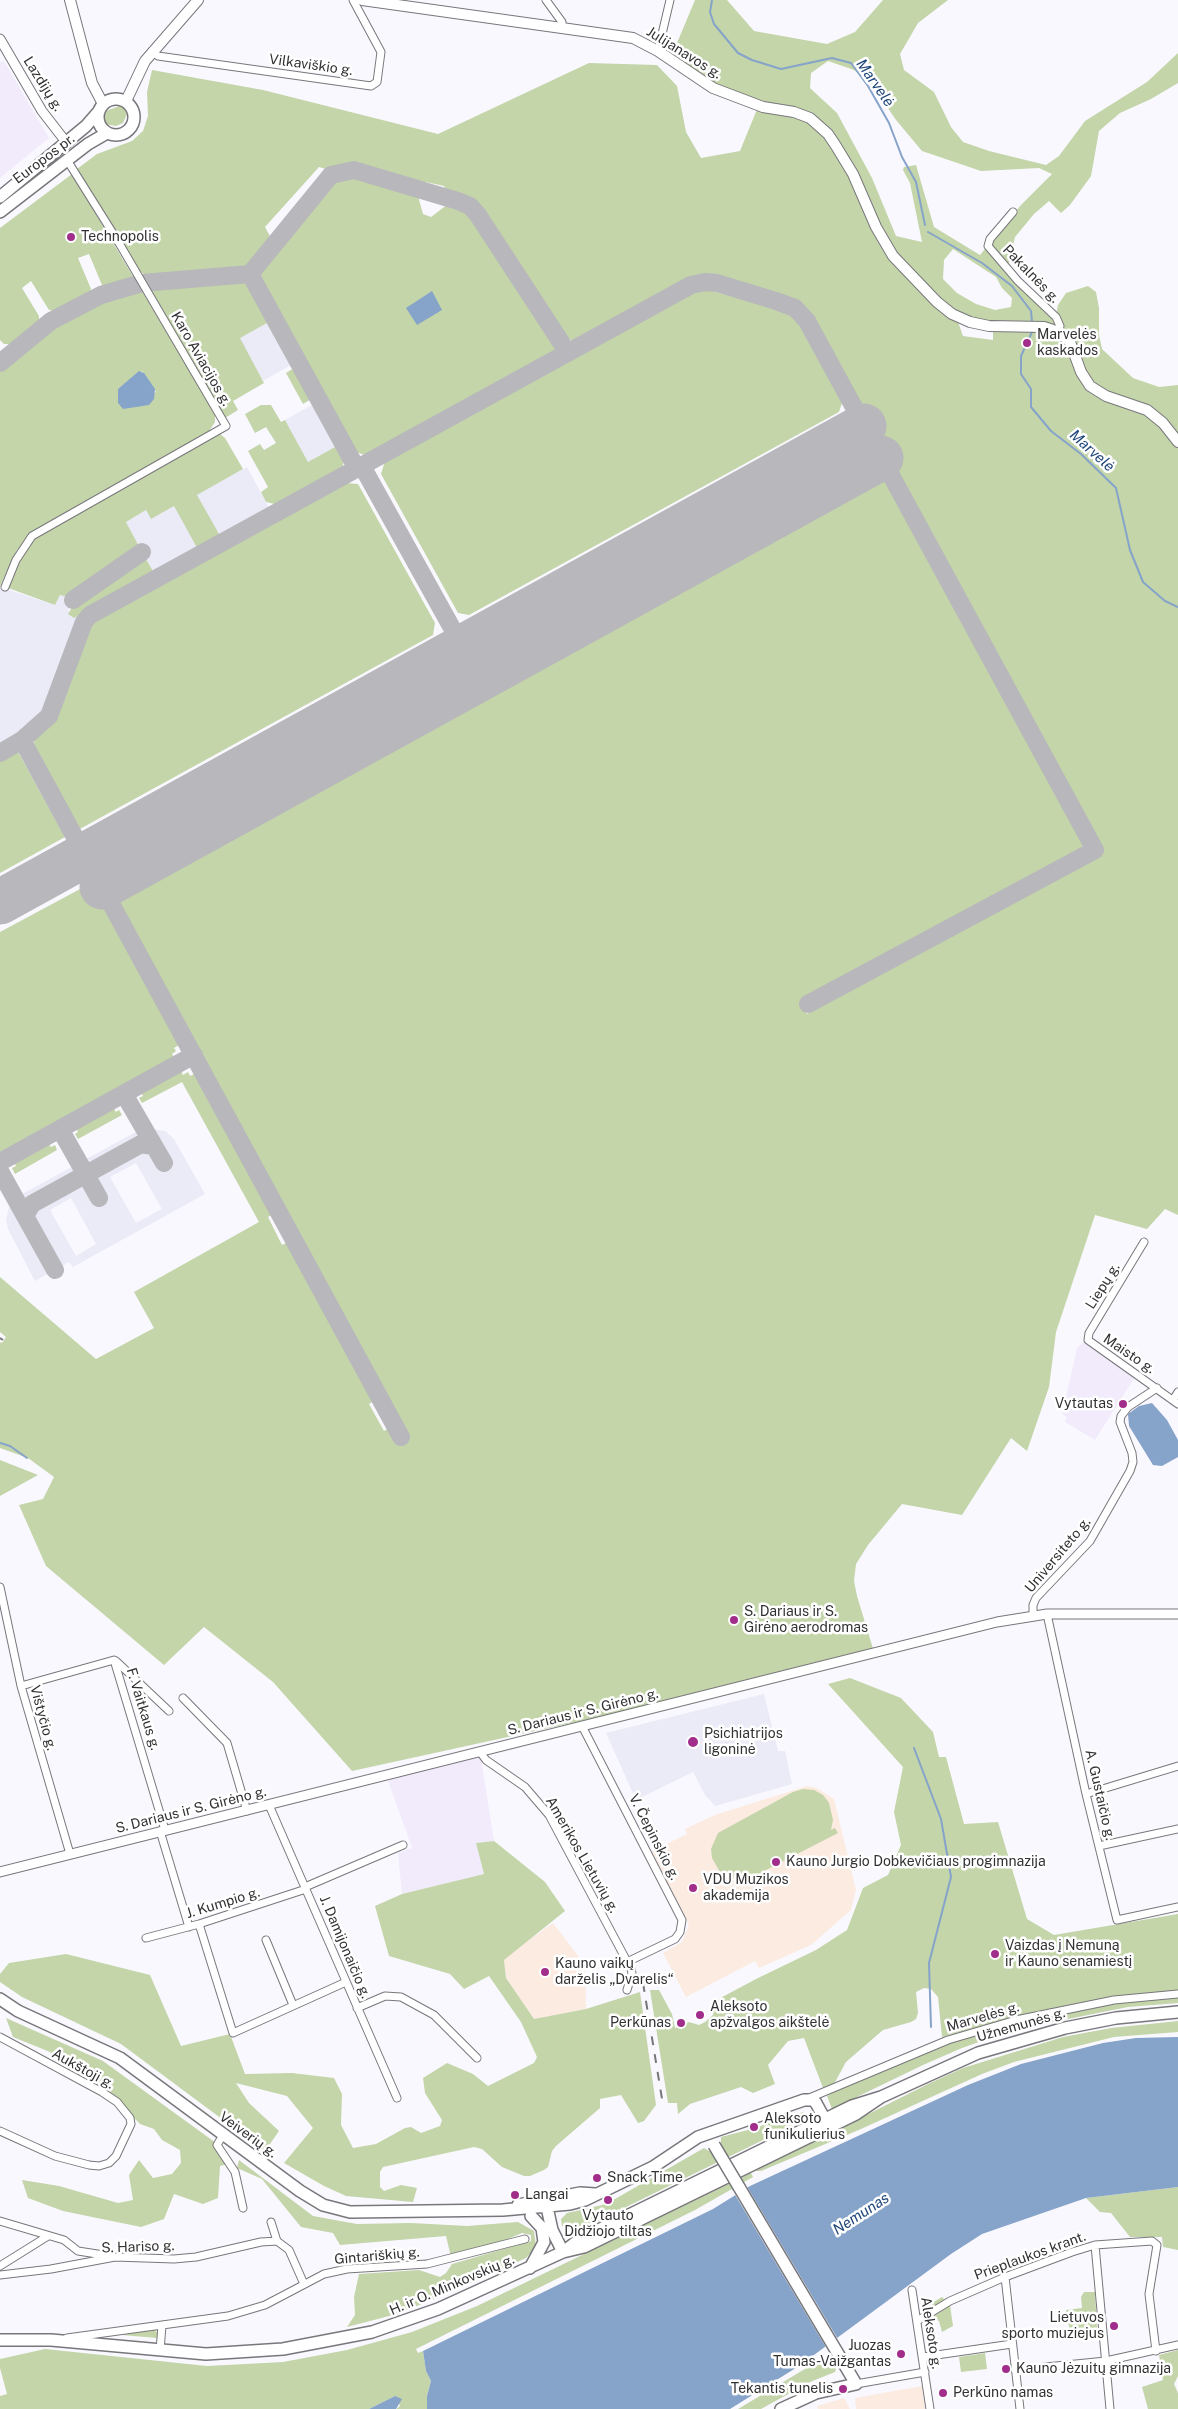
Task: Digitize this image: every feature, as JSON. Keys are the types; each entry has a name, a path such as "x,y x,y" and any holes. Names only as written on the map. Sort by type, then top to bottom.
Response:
{"main road":[{"path":"70,0 92,83 101,107 99,123 107,133"},
{"path":"101,107 114,98 126,101 141,68 152,52 198,0"},
{"name":"Julijanavos g.","path":"362,0 633,38 658,51 713,88 762,107 803,114 818,124 828,134 853,174 876,227 893,256 918,284 950,312 970,322 989,326 1034,326 1059,332"},
{"name":"Europos pr.","path":"0,212 67,160 107,133 121,134 132,126 134,112 126,101"},
{"name":"Europos pr.","path":"0,197 86,126 101,107"},
{"path":"1059,332 1070,342 1081,372 1090,386 1106,396 1147,410 1163,423 1178,442"},
{"name":"Veiverių g.","path":"0,1999 26,2015 87,2041 120,2058 300,2191 335,2209 368,2213 503,2210 575,2204 653,2167 689,2142 804,2100"},
{"name":"Užnemunės g.","path":"827,2123 852,2106 881,2096 954,2062 1037,2034 1116,2018 1178,2012"},
{"path":"804,2100 813,2100 827,2123"},
{"path":"806,2128 815,2116 816,2103"},
{"name":"H. ir O. Minkovskių g.","path":"0,2340 51,2340 206,2354 302,2347 344,2339 404,2322 530,2268 563,2252 580,2239 806,2128 827,2123"},
{"name":"H. ir O. Minkovskių g.","path":"563,2252 584,2247 827,2123"},
{"path":"707,2134 856,2384 816,2393 782,2409"},
{"name":"Veiverių g.","path":"503,2210 526,2202 583,2193 595,2194"},
{"path":"526,2202 547,2207 552,2230 563,2252"},
{"path":"503,2210 531,2216 543,2221 552,2230"},
{"path":"530,2268 544,2242 542,2228 531,2216"}],"street":[{"name":"Vilkaviškio g.","path":"152,52 158,56 371,86 377,82 381,52 353,0"},
{"path":"658,51 670,0"},
{"path":"548,1 562,22 562,27"},
{"name":"Lazdijų g.","path":"0,39 42,111 66,142"},
{"name":"Karo Aviacijos g.","path":"5,587 16,560 27,541 52,524 226,426 119,243 67,160"},
{"name":"Pakalnės g.","path":"1013,212 990,239 988,246 1012,275 1056,317 1060,326 1059,332"},
{"name":"Liepų g.","path":"1090,1343 1088,1333 1144,1242"},
{"name":"Maisto g.","path":"1090,1343 1176,1402"},
{"name":"Universiteto g.","path":"1033,1616 1033,1605 1036,1598 1090,1541 1130,1471 1133,1462 1132,1453 1122,1426 1122,1416 1128,1406 1157,1388"},
{"path":"1176,1402 1178,1392"},
{"name":"Vištyčio g.","path":"0,1587 21,1686 70,1854"},
{"name":"S. Dariaus ir S. Girėno g.","path":"0,1872 997,1622 1047,1614 1178,1614"},
{"name":"A. Gustaičio g.","path":"1047,1614 1086,1794 1117,1920 1178,1907"},
{"path":"114,1660 169,1711"},
{"name":"F. Vaitkaus g.","path":"21,1686 114,1660 189,1927"},
{"path":"183,1698 227,1743 247,1811"},
{"name":"V. Čepinskio g.","path":"582,1726 682,1920 680,1932 675,1940 627,1962"},
{"name":"Amerikos Lietuvių g.","path":"480,1752 486,1760 525,1787 549,1815 632,1973 627,1990"},
{"path":"1086,1794 1178,1766"},
{"name":"J. Damijonaičio g.","path":"269,1805 397,2098"},
{"path":"1099,1846 1178,1829"},
{"name":"J. Kumpio g.","path":"146,1938 199,1924 306,1888 403,1845"},
{"path":"199,1924 233,2033 346,1982"},
{"path":"266,1940 293,2005"},
{"name":"Marvelės g.","path":"804,2100 948,2040 1016,2020 1114,2000 1178,1994"},
{"path":"357,2008 385,1996 401,1997 434,2015 477,2058"},
{"name":"Aukštoji g.","path":"0,2037 102,2092 117,2102 126,2113 131,2124 116,2156 109,2163 88,2165 55,2156 0,2131"},
{"path":"223,2135 217,2145 231,2164 243,2208"},
{"path":"0,2221 64,2240 78,2251 115,2257"},
{"path":"271,2222 277,2241 289,2250 304,2284"},
{"path":"0,2266 48,2236"},
{"name":"Gintariškių g.","path":"304,2284 324,2274 427,2264 525,2239"},
{"name":"S. Hariso g.","path":"0,2275 51,2269 115,2257 174,2259 217,2254 261,2242 277,2241"},
{"name":"Prieplaukos krant.","path":"917,2320 950,2301 1005,2277 1095,2245 1152,2241 1157,2246 1149,2294 1156,2351"},
{"path":"1095,2245 1110,2409"},
{"path":"1005,2277 1020,2409"},
{"name":"H. ir O. Minkovskių g.","path":"51,2340 204,2320 248,2311 265,2305 304,2284"},
{"name":"Aleksoto g.","path":"912,2290 930,2409"},
{"path":"160,2351 162,2325"},
{"path":"923,2357 1012,2344"},
{"path":"1015,2370 1106,2361 1178,2345"},
{"path":"856,2384 925,2372"}],"shaded area":[{"path":"4,61 49,138 0,178 0,62"},
{"path":"267,323 282,349 290,346 298,361 263,381 239,338"},
{"path":"319,401 332,422 324,427 335,447 308,462 285,420"},
{"path":"247,467 273,515 223,542 197,495"},
{"path":"174,506 201,555 157,579 126,522 146,510 151,519"},
{"path":"0,587 55,605 60,595 71,598 75,602 68,610 74,617 79,615 94,621 56,712 47,727 35,738 0,759"},
{"path":"143,1128 165,1131 174,1139 205,1194 73,1267 69,1262 35,1281 8,1229 6,1219 10,1204 15,1198","holes":["136,1163 162,1209 136,1223 110,1177","71,1198 96,1244 76,1256 50,1210"]},
{"path":"1083,1342 1135,1377 1095,1440 1065,1422 1067,1417 1062,1414 1077,1348"},
{"name":"Psichiatrijos ligoninė","path":"764,1694 778,1751 785,1751 792,1784 715,1806 705,1795 693,1772 636,1800 606,1733"},
{"path":"480,1752 494,1841 476,1843 484,1874 402,1894 398,1853 412,1848 386,1775"},
{"name":"Kauno Jurgio Dobkevičiaus progimnazija","path":"807,1786 817,1788 834,1799 856,1890 851,1910 811,1945 759,1968 755,1961 686,1997 663,1953 682,1942 689,1925 652,1851 687,1834 685,1829 715,1815"},
{"name":"Kauno vaikų darželis „Dvarelis“","path":"553,1923 585,1965 586,2009 534,2019 506,1978 504,1960"},
{"path":"922,2386 925,2409 856,2409 855,2398"},
{"path":"844,2398 850,2409 818,2409 817,2406"}],"green space":[{"path":"695,0 727,0 754,31 827,44 855,32 883,0 948,0 918,23 900,54 904,70 934,92 951,127 963,142 989,151 1046,165 1059,156 1085,121 1147,82 1178,53 1178,83 1151,99 1120,113 1099,131 1091,176 1070,205 1061,213 1049,201 1034,214 1015,237 1007,271 1056,315 1058,305 1066,293 1088,286 1096,292 1099,308 1099,335 1102,349 1133,378 1159,387 1178,385 1178,1215 1165,1209 1147,1229 1095,1215 1056,1332 1049,1387 1027,1451 1011,1438 962,1515 902,1504 868,1545 856,1564 854,1581 857,1596 874,1652 613,1714 352,1771 273,1682 204,1627 164,1665 46,1566 19,1505 43,1499 54,1477 28,1458 0,1448 0,1342 2,1343 6,1337 0,1332 0,1277 96,1359 154,1328 134,1292 259,1222 182,1082 142,1103 139,1098 143,1096 141,1092 181,1070 183,1075 188,1072 190,1076 196,1073 273,1214 268,1217 282,1245 288,1242 374,1401 369,1404 384,1431 389,1428 397,1442 407,1436 114,895 883,473 1077,826 1082,836 1083,844 1082,849 1074,856 800,1000 807,1014 1102,853 811,317 798,302 710,275 701,275 574,342 565,336 473,202 448,193 444,186 426,182 421,185 352,165 329,170 319,167 265,227 272,240 255,262 248,266 237,269 146,276 139,270 77,169 97,154 132,141 143,131 148,116 147,92 152,70 263,90 438,134 589,63 657,65 677,86 686,132 701,158 740,151 760,102 738,95 702,76 672,55","holes":["828,61 854,70 871,83 896,120 922,151 981,171 1039,168 1052,174 1021,205 980,255 934,227 916,165 904,167 903,170 910,183 922,242 896,236 872,178 837,113 810,88 811,73","953,249 996,277 1002,288 1012,298 1011,307 995,310 976,304 957,293 943,279 944,260","958,322 993,330 993,340 963,336"]},
{"path":"122,105 127,114 123,123 116,126 104,124 103,116 106,111"},
{"path":"72,174 134,278 108,288 102,285 89,254 78,258 91,289 88,296 56,311 49,310 31,281 22,288 39,316 39,322 11,344 4,344 0,340 0,228"},
{"path":"344,177 353,177 418,196 423,214 431,217 448,204 471,215 554,342 557,352 371,454 365,455 355,452 262,285 260,277 262,271 332,184"},
{"path":"237,280 246,281 284,349 282,350 267,323 240,338 264,383 233,401 238,410 225,418 151,293 151,288"},
{"path":"702,288 796,316 843,400 839,412 469,615 458,613 381,474 385,461"},
{"path":"139,290 142,291 215,413 215,422 208,433 33,532 17,550 0,586 0,372 30,344 53,328 87,309","holes":["142,371 156,392 119,405 118,389"]},
{"path":"294,368 311,399 303,404 286,373"},
{"path":"261,405 271,405 281,422 285,420 308,462 335,447 324,427 326,426 342,455 344,461 342,468 336,474 279,505 266,502 261,492 268,487 248,451 260,444 264,450 276,443 266,427 255,433 245,414"},
{"path":"220,434 225,438 243,469 197,495 219,534 216,540 199,548 196,546 174,506 151,519 146,510 126,522 141,550 71,598 60,595 55,605 8,588 20,558 36,537"},
{"path":"345,483 358,484 435,623 433,635 78,830 33,746 35,738 47,727 56,712 94,621"},
{"path":"143,554 154,573 74,618 68,614 75,602"},
{"path":"17,750 65,837 0,873 0,759"},
{"path":"82,888 84,891 89,888 92,893 96,891 179,1045 174,1048 176,1051 172,1054 175,1059 0,1155 0,932"},
{"path":"113,1107 116,1112 119,1110 122,1115 78,1139 75,1134 78,1132 76,1128"},
{"path":"48,1143 51,1147 55,1145 57,1150 15,1174 12,1168 16,1166 14,1162"},
{"path":"0,1460 38,1475 0,1496"},
{"path":"850,1678 901,1698 933,1732 939,1757 946,1757 964,1824 998,1822 1027,1919 1054,1935 1178,1914 1178,2003 1128,2007 1013,2030 962,2048 923,2065 832,2109 827,2096 838,2090 1007,2019 942,2037 938,1997 931,1989 924,1988 916,1992 918,2013 916,2019 883,2030 846,2062 834,2084 823,2088 804,2038 788,2041 768,2065 775,2084 753,2093 741,2087 690,2104 678,2114 677,2103 668,2103 650,1990 659,1990 672,2014 675,2028 689,2022 699,2025 705,2022 713,2015 714,2008 711,2003 816,1950 847,1930 863,1888 888,1875 901,1845 894,1812 903,1767 828,1684"},
{"path":"803,1789 814,1790 823,1795 829,1803 833,1820 831,1830 835,1828 838,1833 737,1885 735,1882 740,1878 727,1877 720,1872 712,1858 711,1849 718,1833 793,1792"},
{"path":"494,1841 545,1882 565,1911 504,1960 506,1978 534,2019 586,2009 640,1992 656,2105 644,2121 638,2123 621,2095 600,2099 600,2108 552,2151 548,2167 530,2176 524,2176 502,2167 482,2149 474,2147 383,2167 380,2172 380,2187 384,2191 401,2185 417,2188 413,2202 346,2196 324,2186 284,2163 313,2128 287,2096 236,2083 249,2103 279,2131 265,2151 121,2044 22,1997 0,1982 0,1974 9,1963 66,1954 150,1975 181,2046 230,2034 245,2074 292,2073 334,2078 342,2094 341,2125 353,2148 376,2144 405,2128 411,2127 421,2133 440,2126 442,2120 425,2093 423,2078 447,2063 473,2074 488,2086 534,2063 537,2057 521,2022 489,1976 464,1989 450,1974 389,1956 375,1906 402,1894 484,1874 476,1843"},
{"path":"6,2018 103,2061 216,2143 228,2164 220,2166 218,2198 203,2204 174,2194 164,2219 141,2227 63,2211 28,2198 22,2180 59,2186 118,2203 133,2200 129,2175 139,2160 153,2178 172,2174 181,2163 180,2150 162,2140 154,2129 140,2124 82,2065 13,2037"},
{"path":"1178,2021 1178,2032 1114,2037 1014,2062 982,2074 861,2129 761,2171 755,2171 963,2068 1063,2037 1111,2028"},
{"path":"803,2112 807,2117 804,2120 581,2229 569,2230 562,2226 561,2219 567,2213 602,2205 615,2199 704,2148 709,2151 721,2144 721,2137 759,2127 774,2120 777,2123"},
{"path":"239,2160 313,2216 357,2224 411,2223 467,2226 518,2222 534,2231 536,2247 526,2258 440,2297 393,2315 347,2327 355,2315 354,2297 359,2274 419,2270 440,2277 446,2273 452,2264 531,2241 531,2235 522,2233 498,2243 451,2257 446,2236 340,2245 333,2233 301,2227 262,2179 237,2168"},
{"path":"751,2173 753,2177 695,2210 416,2349 418,2353 423,2351 426,2371 431,2381 427,2396 427,2409 396,2409 400,2406 395,2396 369,2409 0,2409 0,2396 7,2394 0,2368 0,2359 45,2349 207,2366 283,2362 347,2350 412,2332 477,2306"},
{"path":"1178,2187 1178,2250 1163,2247 1162,2237 1130,2237 1111,2213 1100,2212 1086,2198"},
{"path":"1084,2292 1095,2292 1097,2328 1070,2332 1066,2310 1082,2308 1081,2297"},
{"path":"942,2297 950,2305 953,2326 942,2332 939,2321 920,2316 927,2306"},
{"path":"154,2329 158,2334 157,2338 122,2335"},
{"path":"1178,2350 1178,2376 1174,2384 1178,2393 1178,2409 1148,2409 1142,2387 1163,2380 1159,2355"},
{"path":"985,2353 987,2369 961,2372 959,2357"},
{"path":"830,2354 837,2366 835,2372 810,2382 761,2409 738,2409"}],"water":[{"path":"432,291 442,310 417,325 406,308"},
{"path":"139,371 144,373 155,389 154,399 149,405 123,409 118,403 118,389"},
{"path":"1152,1403 1167,1420 1178,1440 1178,1457 1162,1466 1153,1465 1129,1426 1128,1414 1139,1406"},
{"name":"Nemunas","path":"1178,2037 1178,2187 1086,2198 982,2234 951,2254 799,2366 730,2409 427,2409 427,2396 431,2381 426,2371 423,2351 713,2209 750,2186 968,2085 1021,2064 1103,2043 1136,2038"},
{"path":"395,2396 402,2399 396,2409 369,2409"}],"pier":[{"path":"746,2185 839,2341 827,2349 734,2193"}],"waterway":[{"name":"Marvelė","path":"712,0 710,12 714,24 738,53 752,60 781,69 832,58 851,63 868,86 889,123 902,157 916,182 925,225"},
{"name":"Marvelė","path":"928,232 982,263 1012,286 1031,311 1032,322"},
{"name":"Marvelė","path":"1032,332 1021,356 1021,374 1031,389 1031,407 1051,431 1081,454 1116,488 1130,550 1143,582 1165,601 1178,607"},
{"path":"0,1443 10,1446 27,1458"},
{"path":"914,1748 941,1819 951,1877 929,1963 931,2027"}],"taxiway":[{"path":"357,469 250,274 331,175 354,170 470,206 478,215 568,353"},
{"path":"0,363 51,321 101,295 142,283 250,274"},
{"path":"0,753 22,740 49,716 84,622 90,615 691,285 705,282 717,283 776,301 795,308 807,321 1095,850 808,1004"},
{"path":"362,466 462,646"},
{"path":"73,600 142,552"},
{"path":"22,740 401,1437"},
{"path":"0,1162 194,1055"},
{"path":"124,1094 164,1163"},
{"path":"60,1129 99,1198"},
{"path":"25,1216 32,1204 141,1144 153,1146"},
{"path":"0,1171 55,1270"}],"runway":[{"path":"0,902 864,426"},
{"path":"102,887 881,458"}],"railway":[{"path":"643,1983 663,2105"}],"place":[{"name":"Technopolis","path":"71,237"},
{"name":"Marvelės kaskados","path":"1027,343"},
{"name":"Vytautas","path":"1123,1404"},
{"name":"S. Dariaus ir S. Girėno aerodromas","path":"734,1620"},
{"name":"Psichiatrijos ligoninė","path":"693,1742"},
{"name":"Kauno Jurgio Dobkevičiaus progimnazija","path":"776,1862"},
{"name":"VDU Muzikos akademija","path":"693,1888"},
{"name":"Vaizdas į Nemuną ir Kauno senamiestį","path":"995,1954"},
{"name":"Kauno vaikų darželis „Dvarelis“","path":"545,1972"},
{"name":"Aleksoto apžvalgos aikštelė","path":"700,2015"},
{"name":"Perkūnas","path":"681,2023"},
{"name":"Aleksoto funikulierius","path":"754,2127"},
{"name":"Snack Time","path":"597,2178"},
{"name":"Langai","path":"515,2195"},
{"name":"Vytauto Didžiojo tiltas","path":"608,2200"},
{"name":"Lietuvos sporto muziejus","path":"1114,2326"},
{"name":"Juozas Tumas-Vaižgantas","path":"901,2354"},
{"name":"Kauno Jėzuitų gimnazija","path":"1006,2369"},
{"name":"Tekantis tunelis","path":"843,2389"},
{"name":"Perkūno namas","path":"943,2393"}]}
